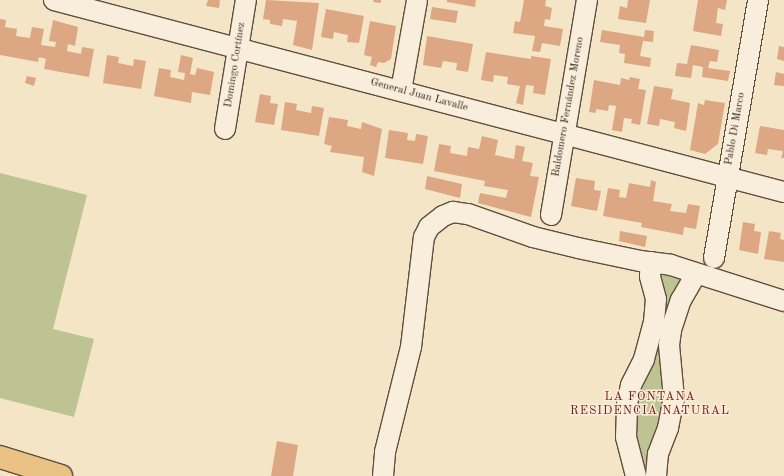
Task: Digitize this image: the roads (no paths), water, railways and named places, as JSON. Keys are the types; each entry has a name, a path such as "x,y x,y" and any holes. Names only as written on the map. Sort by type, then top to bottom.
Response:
{"main road":[{"path":"0,457 60,476"}],"street":[{"name":"General Juan Lavalle","path":"54,0 77,3 238,48 784,192"},
{"name":"Domingo Cortínez","path":"225,129 246,0"},
{"path":"401,91 416,0"},
{"name":"Baldomero Fernández Moreno","path":"551,215 587,0"},
{"name":"Pablo Di Marco","path":"714,258 758,0"},
{"path":"383,476 385,452 411,347 424,236 436,221 453,212 468,214 533,237 650,262 671,264 696,274 784,301"},
{"path":"636,476 626,437 627,404 631,385 644,359 654,322 656,299 650,262"},
{"path":"656,476 658,454 668,428 674,398 669,345 671,330 680,300 696,274"}],"district":[{"name":"LA FONTANA RESIDENCIA NATURAL","path":"650,405"}]}
